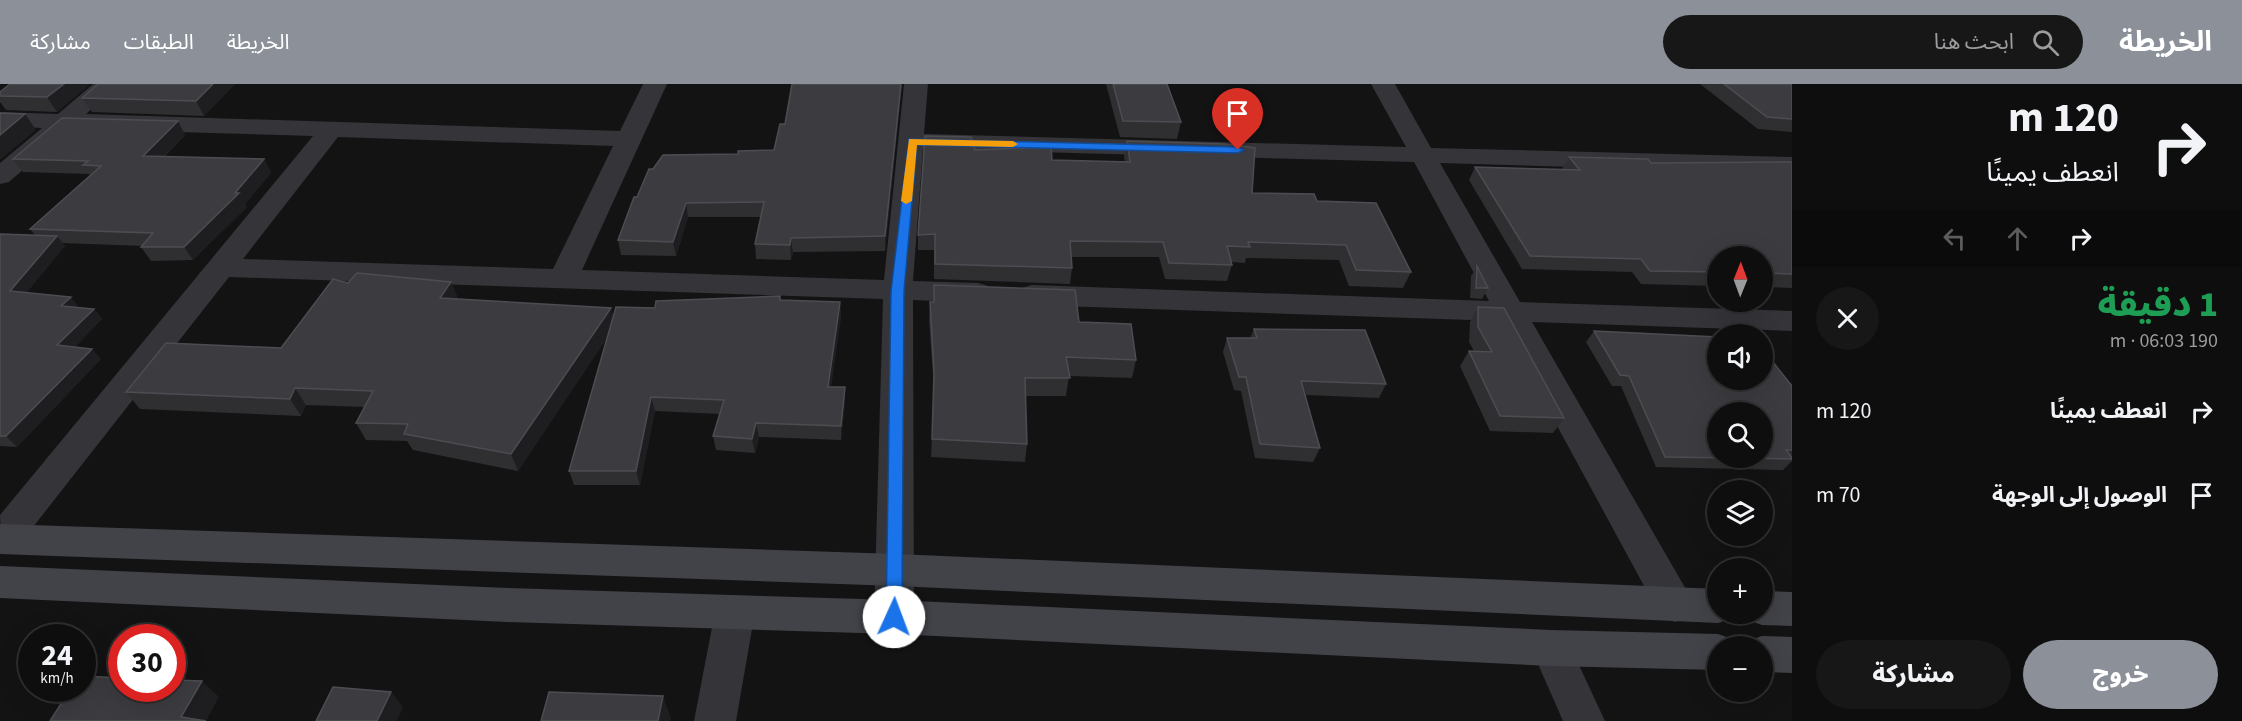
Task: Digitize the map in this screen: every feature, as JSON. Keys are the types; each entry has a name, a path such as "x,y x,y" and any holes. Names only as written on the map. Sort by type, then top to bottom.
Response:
{"main road":[{"path":"1,539 896,570 1707,606"},
{"path":"0,582 495,604 894,617 1551,648 1707,652"},
{"path":"1773,608 1792,609"},
{"path":"1773,654 1792,655"}],"street":[{"path":"0,177 107,84"},
{"path":"562,279 655,84"},
{"path":"894,617 898,291 916,84"},
{"path":"1383,84 1425,155 1675,605"},
{"path":"0,119 629,139"},
{"path":"1,539 332,129"},
{"path":"912,141 1792,165"},
{"path":"219,267 1792,321"},
{"path":"715,721 735,612"},
{"path":"1551,648 1584,721"}],"building":[{"path":"10,84 64,84 47,97 0,96 0,92"},
{"path":"98,84 213,84 196,101 82,98"},
{"path":"792,84 901,84 885,236 791,238 790,245 755,244 764,202 686,203 673,242 618,240 634,197 637,197 649,169 653,169 663,155 738,154 738,151 774,150 780,124 785,124"},
{"path":"1113,84 1167,84 1181,122 1123,121"},
{"path":"1724,84 1792,84 1792,119 1767,117"},
{"path":"0,113 25,114 0,135"},
{"path":"62,118 178,121 143,156 264,159 235,193 239,193 184,247 141,247 153,233 30,229 101,166 83,165 88,161 13,159"},
{"path":"925,136 971,137 975,150 1051,147 1052,160 1130,162 1127,141 1225,144 1255,148 1252,193 1314,194 1317,201 1376,203 1411,272 1356,270 1346,245 1248,242 1250,247 1227,246 1232,265 1169,263 1163,242 1070,241 1072,268 935,264 935,234 918,235"},
{"path":"1569,157 1648,159 1651,163 1792,162 1792,274 1773,273 1773,246 1707,246 1707,272 1650,271 1641,259 1530,256 1475,167 1580,170"},
{"path":"0,234 57,236 10,291 71,297 61,306 94,309 57,345 92,349 6,436 0,436"},
{"path":"1477,266 1488,288 1476,288"},
{"path":"357,273 451,282 440,298 611,308 511,454 404,434 408,424 356,423 373,391 295,388 290,399 126,392 166,343 281,348 333,279 348,283"},
{"path":"934,285 1075,290 1079,322 1131,324 1136,360 1066,357 1070,378 1025,378 1027,444 932,439 934,372 930,302 934,302"},
{"path":"780,296 780,300 840,302 828,387 845,387 841,426 756,423 752,439 713,436 724,400 651,397 636,471 569,471 616,307 655,308 656,301"},
{"path":"1478,307 1504,308 1564,418 1500,416 1469,351 1492,352 1478,327"},
{"path":"1254,329 1365,330 1386,384 1301,381 1320,448 1260,444 1246,377 1239,377 1227,338 1257,338"},
{"path":"1594,331 1707,336 1707,390 1773,390 1773,362 1792,386 1792,450 1786,450 1792,459 1773,459 1773,402 1707,402 1707,458 1665,457 1629,376 1620,375"},
{"path":"96,677 108,677 108,702 186,702 186,680 202,681 181,717 206,721 50,721 62,702 96,702"},
{"path":"333,687 391,692 377,721 316,721"},
{"path":"549,692 663,696 658,721 541,721"}],"slow traffic":[{"path":"906,201 912,141 1013,144"}],"route":[{"path":"894,617 898,291 912,141 1238,150"}]}
